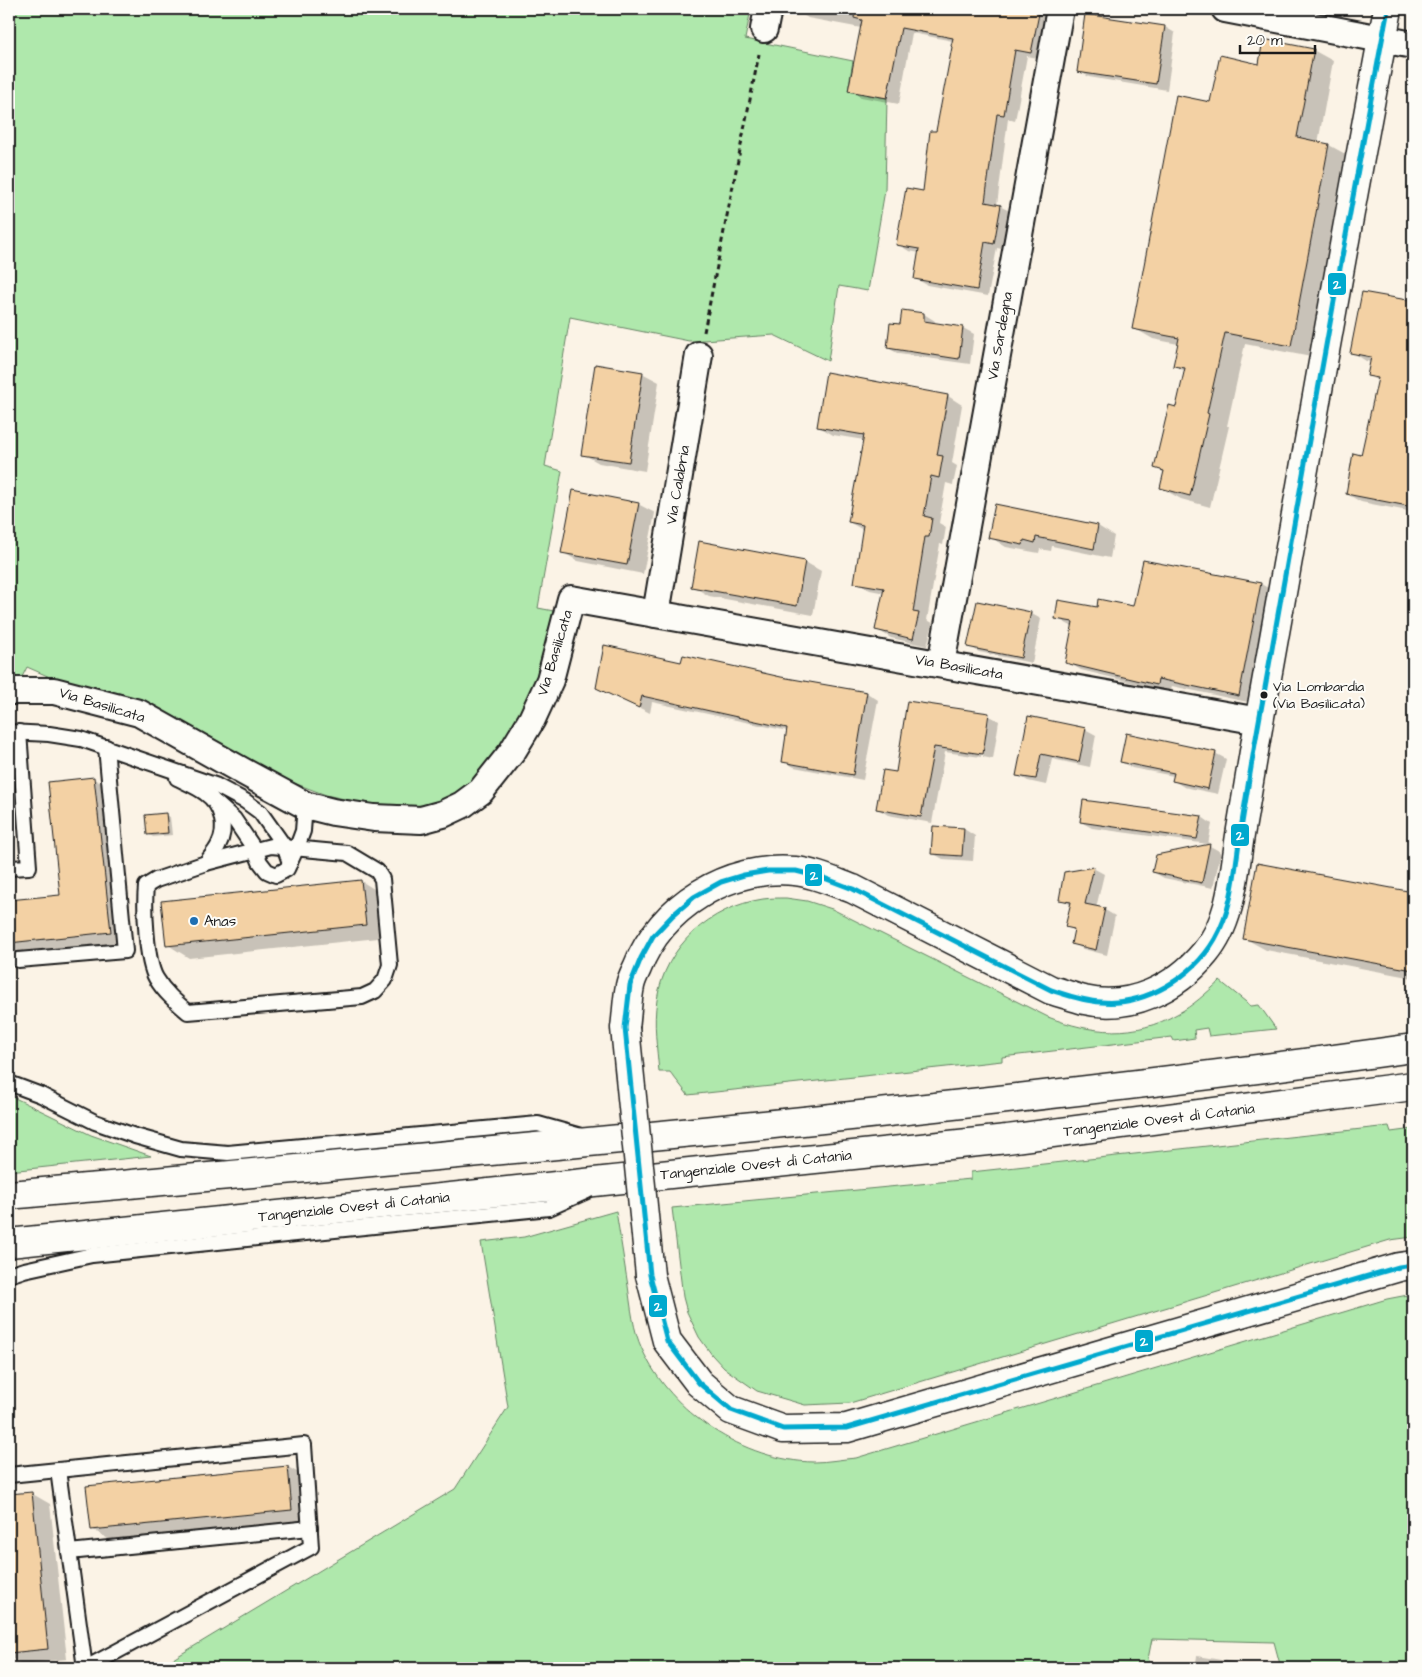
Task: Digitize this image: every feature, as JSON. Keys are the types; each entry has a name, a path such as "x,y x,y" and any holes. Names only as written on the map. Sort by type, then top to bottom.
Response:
{"main road":[{"path":"1388,9 1259,721 1228,905 1217,935 1206,952 1170,986 1140,998 1111,1002 1086,1000 1051,990 853,889 824,878 796,871 768,871 744,875 721,882 694,897 673,915 654,936 641,958 630,985 626,1028 650,1275 667,1341 699,1383 732,1410 783,1429 847,1428 1400,1267 1413,1265"},
{"path":"9,1195 601,1141 1012,1100 1413,1048"},
{"name":"Tangenziale Ovest di Catania","path":"9,1243 1007,1139 1413,1086"}],"street":[{"name":"Via Sardegna","path":"940,664 1060,9"},
{"path":"1225,9 1413,45"},
{"name":"Via Calabria","path":"656,614 699,355"},
{"name":"Via Basilicata","path":"9,691 54,690 139,713 305,805 333,812 374,818 421,820 443,814 462,805 481,791 512,752 532,720 550,680 571,599 1259,721"}],"lane":[{"path":"9,868 29,866 14,732 50,734 80,739 207,781 245,801 260,812 291,847"},
{"path":"18,960 125,951 106,747"},
{"path":"155,765 205,793 234,819 255,850 260,862 267,871 276,875 287,869 290,863 291,847 303,831 305,805"},
{"path":"206,863 219,845 223,827 221,814 216,803"},
{"path":"271,846 291,847 347,853 377,871 382,879 390,965 385,980 376,991 362,997 188,1012 164,991 155,976 150,962 145,899 146,886 156,880 206,863 271,846"},
{"path":"9,1083 41,1095 95,1122 181,1149 228,1153 538,1124 601,1141"},
{"path":"9,1275 92,1254 549,1208 609,1181"},
{"path":"9,1475 58,1470 304,1445 312,1547 85,1668 58,1470"},
{"path":"69,1552 310,1528"}],"path":[{"path":"699,355 766,19"}],"green space":[{"path":"9,9 751,9 745,39 853,61 848,91 887,98 885,190 868,291 839,286 828,361 774,335 689,341 570,317 545,466 562,471 538,608 559,612 546,663 518,725 473,787 437,804 412,808 372,805 326,795 278,777 27,667 21,679 9,680"},
{"path":"771,898 807,901 832,909 1048,1017 1064,1023 1097,1030 1113,1031 1145,1027 1161,1022 1183,1011 1220,981 1251,1006 1259,1005 1276,1029 1209,1036 1207,1028 1194,1030 1195,1038 1174,1041 1172,1037 1002,1057 1002,1061 688,1095 670,1072 659,1072 655,1018 662,980 669,963 680,946 708,920 744,903"},
{"path":"9,1096 91,1135 151,1156 9,1171"},
{"path":"1389,1126 1391,1132 1413,1129 1413,1237 1390,1240 850,1403 805,1405 757,1391 724,1368 712,1355 699,1337 687,1312 683,1297 672,1208 971,1179 971,1172"},
{"path":"616,1211 634,1326 642,1349 655,1372 671,1394 691,1413 736,1443 762,1453 814,1462 856,1458 1387,1299 1413,1294 1413,1668 1281,1668 1274,1642 1152,1639 1148,1659 1154,1668 158,1668 455,1489 508,1407 481,1242 524,1237"}],"building":[{"path":"855,9 1040,9 1031,53 1015,50 1004,115 997,114 985,202 1001,205 994,244 985,242 977,290 914,279 919,249 896,245 906,188 923,191 930,131 936,131 953,38 901,28 887,98 848,91 862,20 854,18"},
{"path":"1085,14 1165,26 1156,84 1077,72"},
{"path":"1263,39 1314,49 1297,137 1329,144 1291,346 1225,333 1190,496 1160,488 1164,471 1154,468 1169,405 1176,407 1185,368 1173,366 1179,338 1132,329 1176,95 1210,102 1220,55 1259,64"},
{"path":"1362,292 1413,301 1413,507 1346,494 1353,453 1361,455 1378,378 1367,376 1371,357 1350,353"},
{"path":"902,310 924,313 924,321 963,327 959,359 887,348 890,323 900,324"},
{"path":"595,364 643,372 629,462 581,455"},
{"path":"826,372 948,395 937,455 943,456 939,478 931,476 924,516 932,518 929,537 925,537 913,612 919,613 913,639 875,630 884,588 854,583 863,525 848,522 864,435 817,427"},
{"path":"573,490 639,503 627,565 561,553"},
{"path":"995,504 1098,525 1094,549 1036,537 1035,543 1024,540 1023,545 988,538"},
{"path":"699,541 805,561 797,606 691,587"},
{"path":"1143,560 1261,583 1239,696 1158,679 1157,685 1065,663 1073,622 1055,619 1058,600 1097,607 1098,599 1133,606"},
{"path":"977,601 1031,612 1021,658 967,647"},
{"path":"604,645 681,662 683,655 781,677 867,692 853,775 782,762 787,728 642,696 639,708 596,688"},
{"path":"907,701 989,713 983,754 934,747 921,817 876,809 883,770 896,772"},
{"path":"1028,716 1086,728 1079,762 1041,754 1036,779 1016,776"},
{"path":"1126,733 1216,752 1208,789 1172,781 1174,773 1120,762"},
{"path":"94,777 111,932 9,943 9,900 60,895 48,782"},
{"path":"1083,800 1202,816 1197,839 1080,822"},
{"path":"166,813 168,833 147,835 145,815"},
{"path":"933,826 964,828 962,856 931,854"},
{"path":"1210,844 1202,883 1152,872 1156,855"},
{"path":"1257,863 1413,892 1413,970 1243,939"},
{"path":"1094,867 1085,904 1105,908 1096,950 1071,944 1074,929 1065,927 1071,902 1059,900 1064,872"},
{"path":"361,880 366,925 166,946 161,901"},
{"path":"288,1466 292,1510 91,1530 86,1486"},
{"path":"32,1492 48,1649 9,1653 9,1494"}],"transit line":[{"name":"2","path":"1388,9 1257,731 1233,885 1221,926 1206,953 1181,977 1151,994 1118,1002 1101,1002 1075,998 1051,990 853,889 824,878 796,871 768,871 744,875 721,882 694,897 653,936 641,958 630,985 625,1028 650,1275 667,1341 699,1383 731,1410 783,1429 847,1428 1399,1267 1413,1265"}],"place":[{"name":"Via Lombardia (Via Basilicata)","path":"1264,695"},
{"name":"Anas","path":"194,921"}]}
